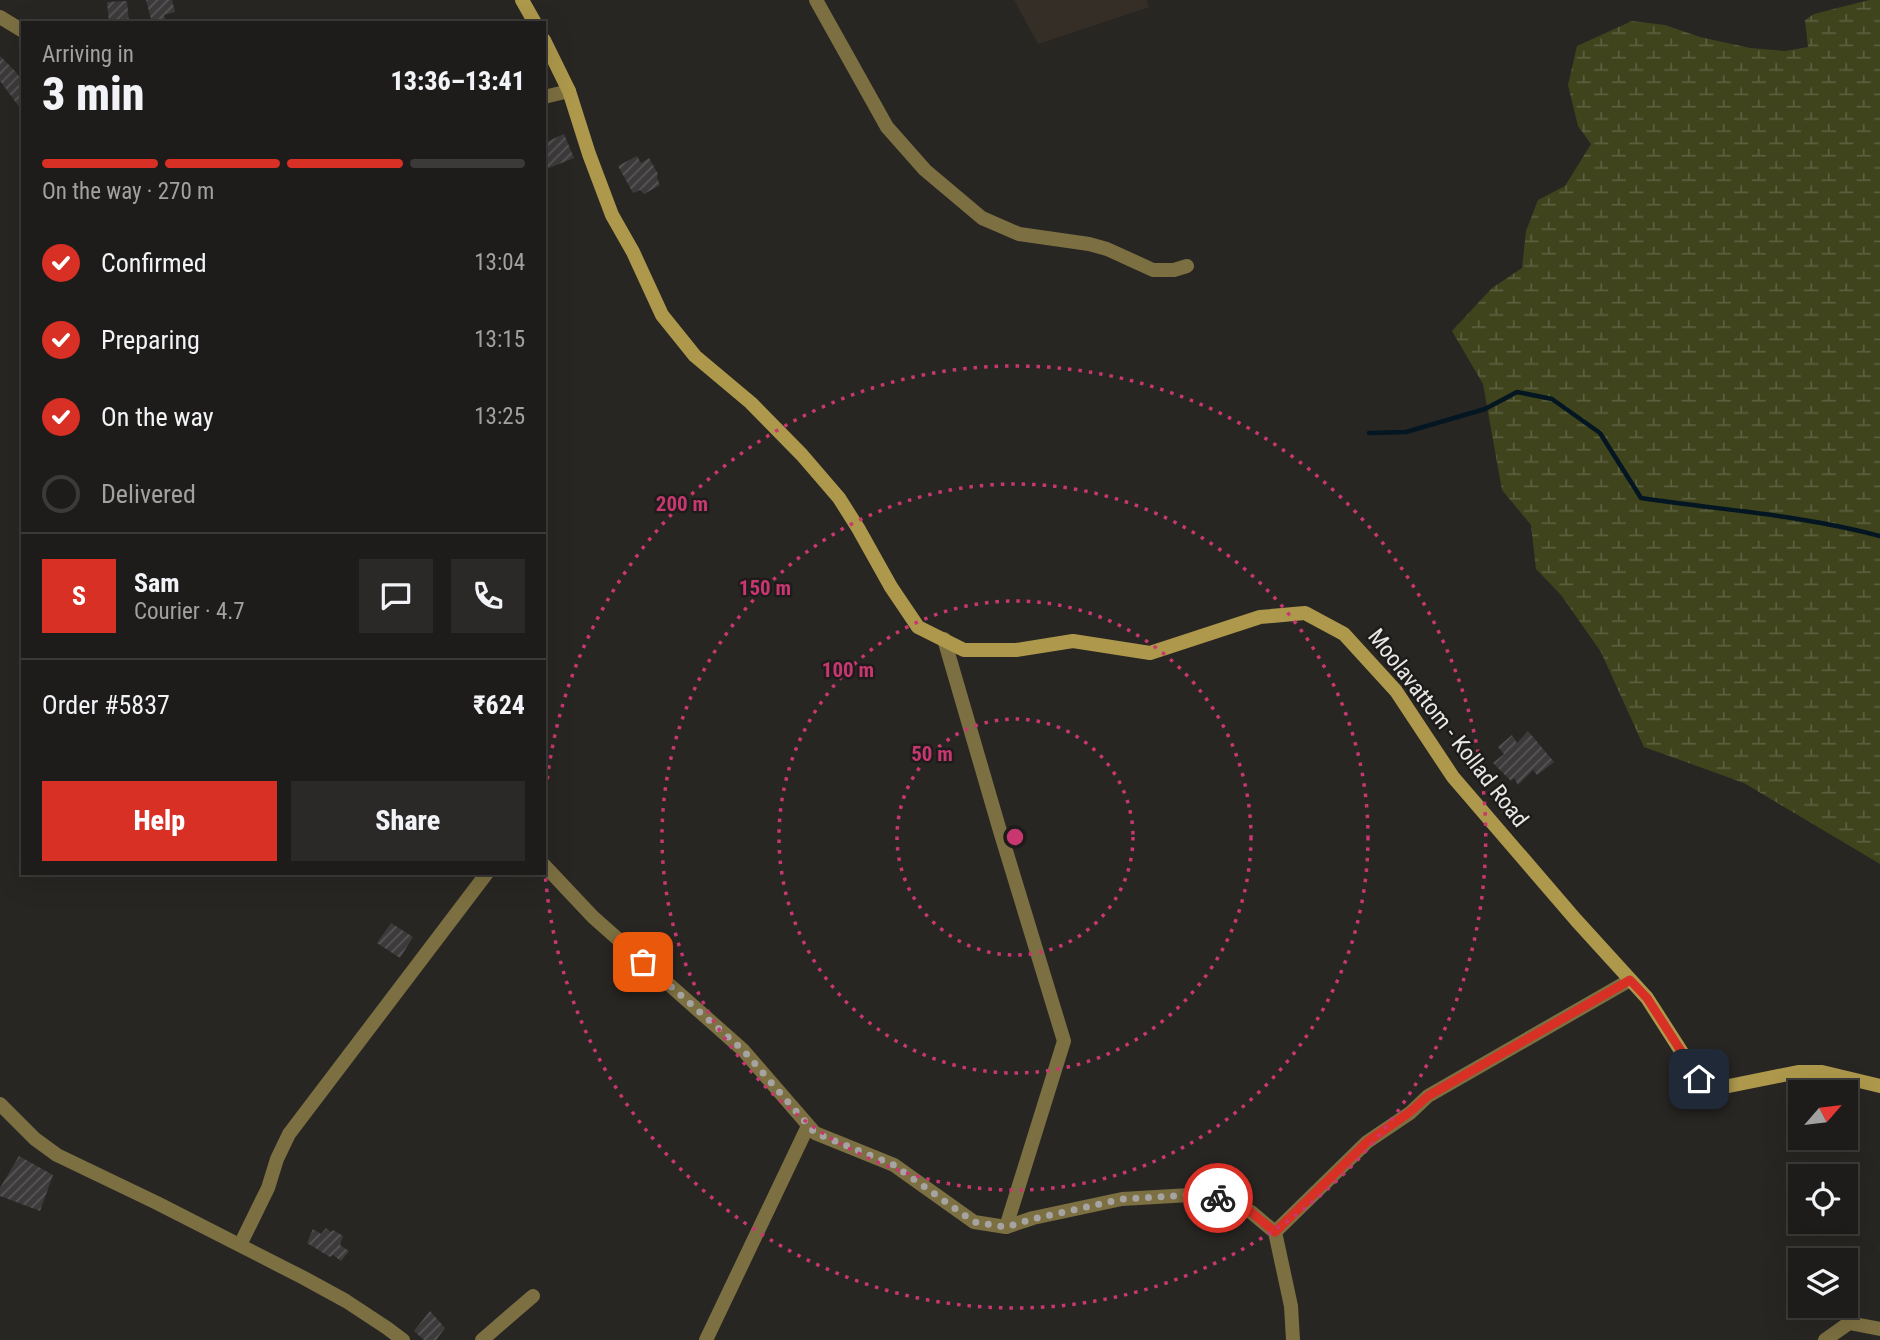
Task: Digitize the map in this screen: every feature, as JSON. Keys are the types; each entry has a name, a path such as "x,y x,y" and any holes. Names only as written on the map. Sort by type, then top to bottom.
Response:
{"main road":[{"path":"522,0 534,21"},
{"name":"Moolavattom - Kollad Road","path":"546,44 569,91 612,215 634,253 662,315 695,356 751,403 839,498 891,587 918,627 964,650 1017,650 1073,641 1150,653 1260,617 1305,612 1344,634 1396,691 1453,777 1647,998 1699,1079 1714,1089 1798,1072 1822,1072 1880,1086"}],"street":[{"path":"816,0 887,127 925,170 982,218 1019,234 1089,244 1153,270 1174,270 1187,266"},
{"path":"0,17 21,30"},
{"path":"546,97 569,91"},
{"path":"944,639 1064,1041 1006,1227"},
{"path":"546,867 593,917 743,1050 815,1133 894,1165 974,1222 1006,1227 1122,1199 1207,1194 1251,1212 1275,1232 1291,1306 1293,1340"},
{"path":"240,1245 268,1188 277,1159 289,1134 485,875"},
{"path":"1275,1232 1367,1142 1428,1096 1630,980"},
{"path":"0,1104 57,1155 240,1245 346,1301 403,1340"},
{"path":"706,1340 808,1126"},
{"path":"482,1340 533,1296"},
{"path":"1825,1340 1849,1323 1880,1329"}],"shaded area":[{"path":"1014,0 1146,0 1149,7 1038,44"}],"green space":[{"path":"1869,0 1880,0 1880,864 1744,783 1644,747 1601,652 1561,595 1536,569 1531,525 1502,490 1483,384 1452,331 1492,288 1522,268 1526,231 1538,200 1565,186 1591,144 1578,126 1568,85 1577,46 1632,21 1665,25 1700,37 1750,48 1785,51 1808,47 1805,20 1814,14"}],"building":[{"path":"146,0 172,0 175,12 164,15 166,21 151,21"},
{"path":"127,1 129,21 109,21 107,2"},
{"path":"0,56 21,79 21,109 0,81"},
{"path":"564,134 574,158 546,169 546,142"},
{"path":"637,156 641,163 649,158 658,174 660,185 644,194 640,190 633,193 618,166"},
{"path":"1528,731 1554,762 1537,775 1533,770 1518,785 1514,778 1511,781 1493,763 1504,754 1498,747 1512,735 1517,743"},
{"path":"391,923 413,937 400,958 377,943"},
{"path":"19,1156 53,1175 40,1211 0,1196 0,1188"},
{"path":"326,1228 343,1236 340,1245 349,1251 341,1261 307,1243 313,1229 321,1234"},
{"path":"430,1311 445,1328 436,1340 424,1340 414,1331"}],"waterway":[{"path":"1369,433 1406,432 1485,409 1517,392 1552,399 1600,433 1641,498 1791,518 1880,536"}],"way so far":[{"path":"643,962 696,1010 724,1031 815,1133 894,1165 974,1222 1006,1227 1122,1199 1207,1194 1218,1198"}],"route":[{"path":"1218,1198 1251,1212 1275,1232 1367,1142 1428,1096 1630,980 1647,998 1699,1079"}]}
